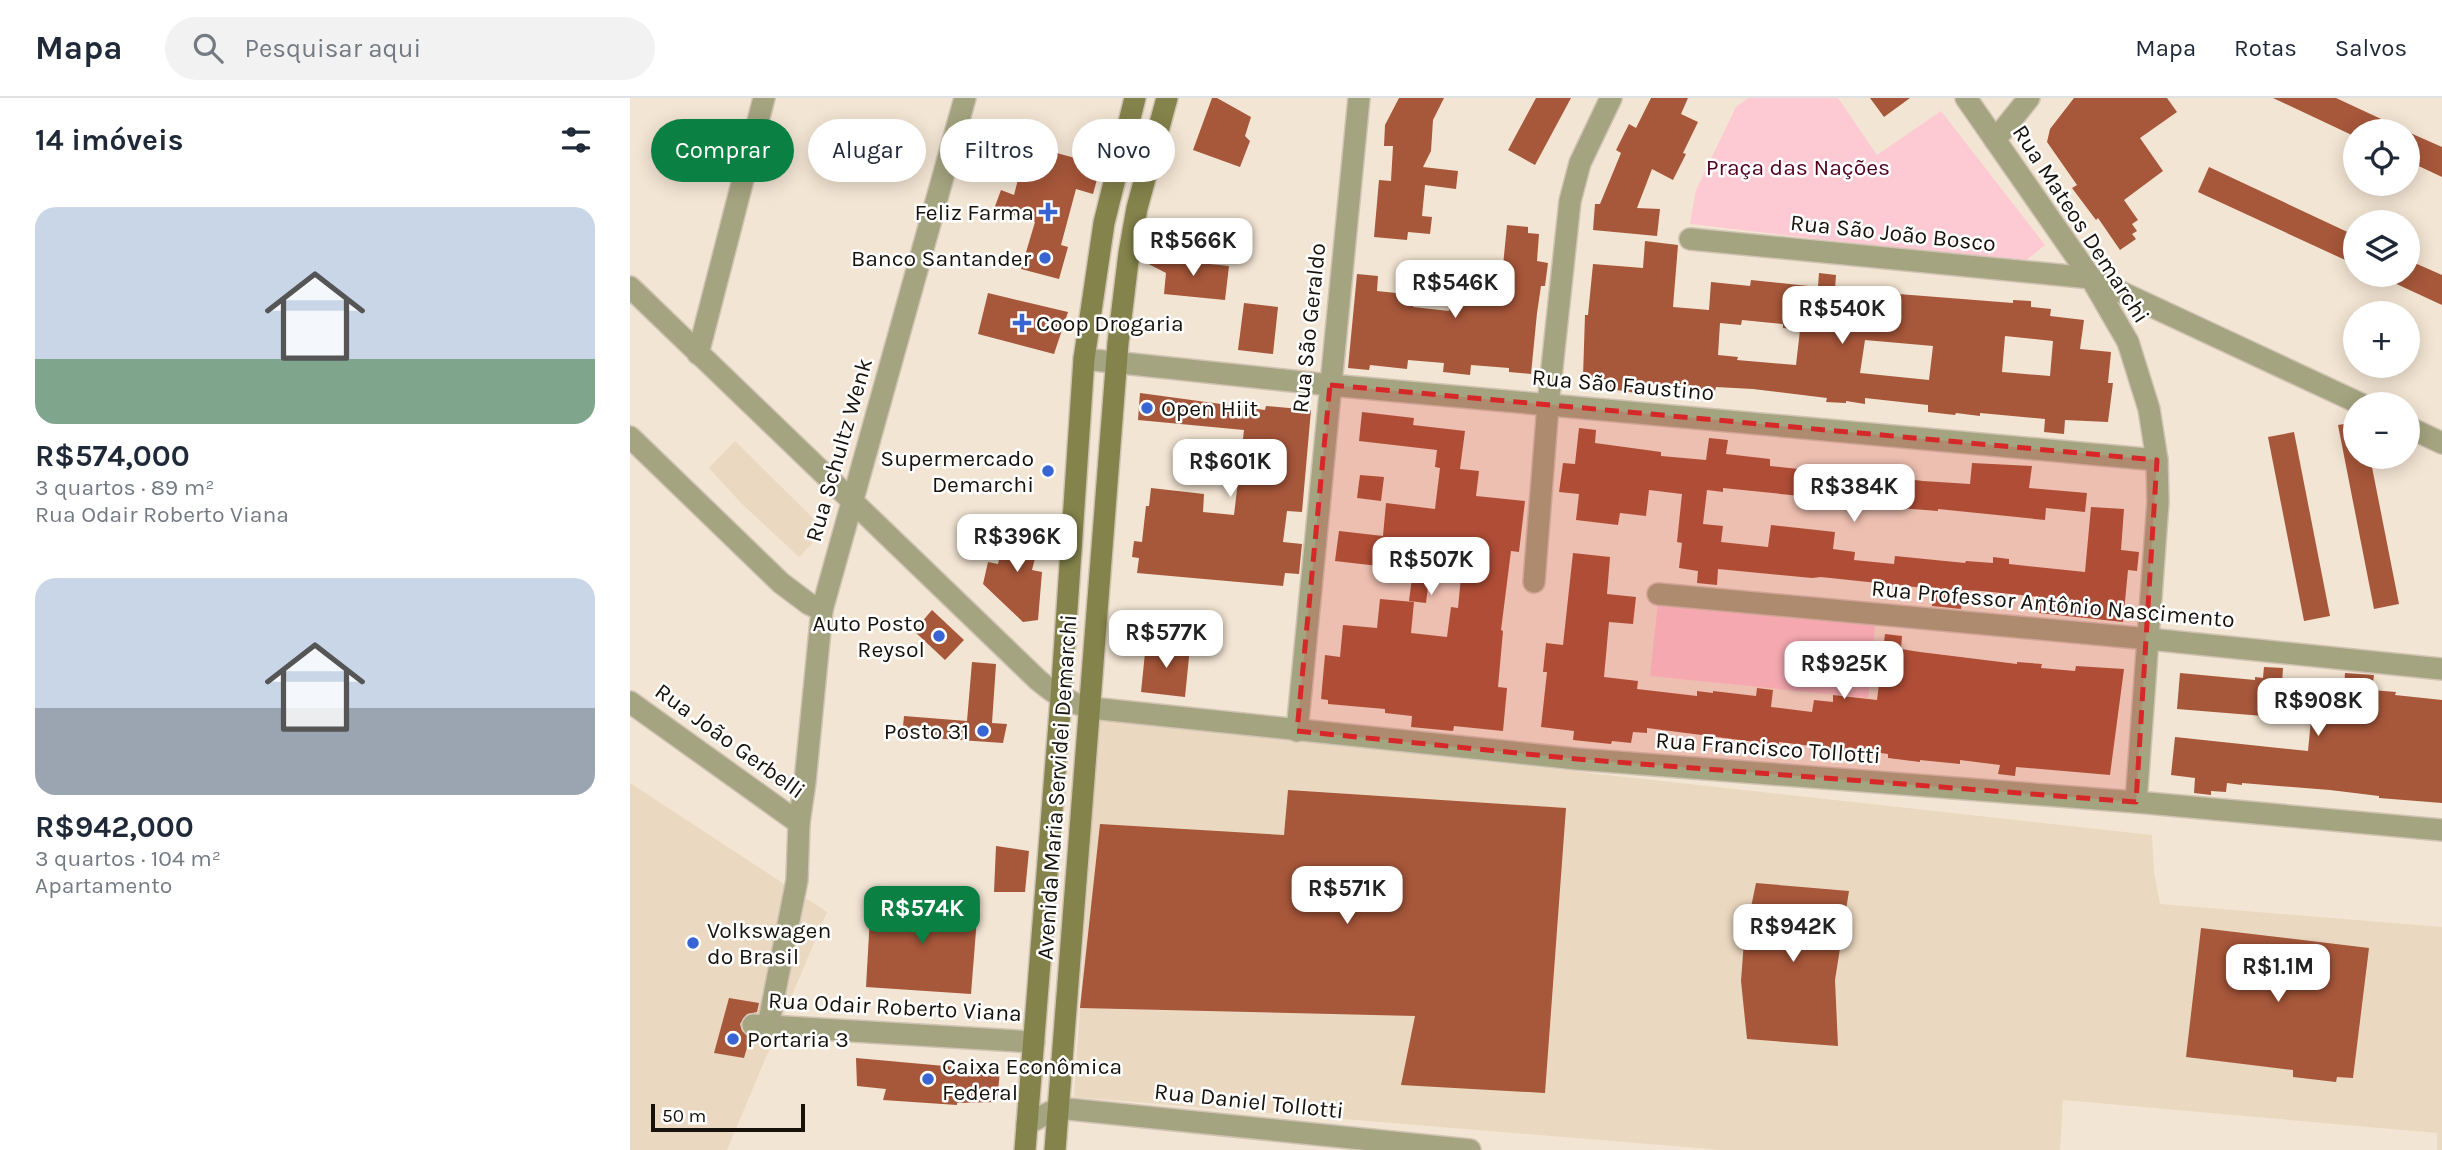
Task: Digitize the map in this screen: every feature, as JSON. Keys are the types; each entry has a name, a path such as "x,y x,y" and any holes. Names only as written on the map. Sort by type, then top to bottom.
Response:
{"main road":[{"name":"Avenida Maria Servidei Demarchi","path":"1025,1150 1061,698 1084,359 1104,223 1135,98"},
{"name":"Avenida Maria Servidei Demarchi","path":"1055,1150 1116,363 1133,230 1167,98"}],"street":[{"path":"698,354 764,98"},
{"name":"Rua Schultz Wenk","path":"761,1026 797,880 799,823 822,610 965,98"},
{"name":"Rua São Geraldo","path":"1297,731 1359,98"},
{"path":"1534,582 1548,405 1570,201 1580,163 1611,98"},
{"name":"Rua Mateos Demarchi","path":"1966,98 2091,278 2128,342 2149,409 2157,460 2158,502 2136,802"},
{"path":"1995,140 2029,98"},
{"name":"Rua São João Bosco","path":"1690,239 2091,278"},
{"path":"2091,278 2343,396"},
{"path":"630,287 1038,680 1061,698"},
{"name":"Rua São Faustino","path":"1084,359 1330,385 2157,460"},
{"path":"2420,432 2442,443"},
{"path":"630,437 781,583 809,604 822,610"},
{"name":"Rua Professor Antônio Nascimento","path":"1658,594 2442,669"},
{"name":"Rua Francisco Tollotti","path":"1061,698 1091,708 1577,759 2136,802 2442,830"},
{"name":"Rua João Gerbelli","path":"630,702 799,823"},
{"name":"Rua Odair Roberto Viana","path":"761,1026 1034,1042"},
{"path":"1027,1124 1058,1108"},
{"name":"Rua Daniel Tollotti","path":"1058,1108 1470,1150"},
{"path":"1334,1150 1349,1140 1359,1139 1368,1141 1380,1150"}],"highlighted area":[{"path":"1330,385 2157,460 2136,802 1577,759 1297,731"}],"shaded area":[{"path":"735,441 819,524 816,539 799,557 741,503 709,468"},
{"path":"1099,719 2152,835 2154,872 2160,904 2442,927 2442,1150 2437,1150 2437,1133 2063,1100 2060,1150 1722,1150 1074,1097"},
{"name":"Volkswagen do Brasil","path":"630,783 827,912 727,1150 630,1150"}],"green space":[{"name":"Praça das Nações","path":"1748,98 1838,98 1877,155 1941,111 2045,245 2023,263 1690,224 1696,190 1736,107"},
{"path":"1658,603 1875,626 1868,698 1650,676"}],"building":[{"path":"1212,98 1217,98 1251,117 1245,136 1250,141 1240,167 1193,150"},
{"path":"1399,98 1444,98 1433,120 1431,151 1423,167 1458,171 1456,189 1425,185 1422,216 1432,217 1430,234 1408,232 1407,240 1374,237 1379,180 1391,181 1393,146 1384,146 1385,125"},
{"path":"1536,98 1571,98 1535,165 1508,150"},
{"path":"1651,98 1688,98 1681,114 1698,122 1673,180 1652,169 1637,208 1660,209 1657,236 1593,230 1595,204 1600,204 1621,153 1616,150 1629,124 1636,128"},
{"path":"1870,98 1910,98 1884,117"},
{"path":"2074,98 2167,98 2177,112 2140,138 2163,171 2124,200 2138,220 2132,224 2137,231 2132,234 2136,239 2120,250 2098,218 2096,220 2072,188 2077,185 2047,142 2050,129"},
{"path":"2273,98 2336,98 2381,119 2343,119 2343,131"},
{"path":"2420,137 2442,147 2442,177 2420,167"},
{"path":"1058,153 1072,157 1072,182 1096,182 1093,194 1076,189 1061,245 1068,247 1059,279 1021,269 1035,222 994,209 1001,190 1014,195 1017,182 1058,182"},
{"path":"2209,167 2343,230 2343,259 2198,192"},
{"path":"1507,225 1528,227 1528,233 1539,234 1537,261 1548,263 1545,286 1541,286 1531,374 1509,372 1509,368 1471,365 1470,375 1443,372 1444,363 1408,360 1407,369 1370,365 1369,370 1348,368 1357,274 1378,276 1377,291 1415,295 1413,307 1449,311 1450,300 1463,301 1465,283 1501,286"},
{"path":"1645,241 1678,245 1673,307 1709,310 1711,282 1750,286 1751,280 1818,287 1819,273 1836,275 1835,289 2013,303 2013,300 2031,301 2031,307 2051,309 2050,316 2084,320 2080,349 2111,352 2108,383 2113,383 2108,422 2065,420 2064,434 2044,432 2045,419 1980,413 1980,416 1928,412 1928,405 1865,398 1865,404 1826,402 1827,398 1753,389 1716,387 1715,391 1650,383 1649,395 1610,389 1611,380 1583,377 1585,315 1588,315 1593,264 1643,268","holes":["1742,320 1783,324 1783,328 1800,330 1796,365 1737,360 1738,357 1718,355 1720,323 1741,325","2005,336 2053,341 2050,376 2002,372","1865,340 1933,346 1929,380 1860,373"]},
{"path":"1142,257 1229,266 1225,300 1164,294 1166,273 1141,260"},
{"path":"2420,265 2442,275 2442,305 2403,287 2420,287"},
{"name":"Coop Drogaria","path":"988,293 1068,312 1054,354 978,334"},
{"path":"1244,303 1278,307 1273,354 1238,350"},
{"path":"1140,393 1265,410 1266,406 1311,410 1302,512 1287,511 1283,542 1302,544 1299,574 1285,573 1283,586 1137,573 1139,558 1132,557 1134,541 1142,542 1151,488 1204,494 1203,512 1234,515 1244,430 1138,420"},
{"path":"1362,412 1414,418 1413,425 1465,431 1460,469 1479,471 1476,496 1525,501 1519,552 1511,551 1501,630 1498,687 1507,688 1503,731 1454,726 1453,731 1411,727 1412,716 1385,713 1385,709 1328,704 1328,700 1321,699 1325,655 1340,657 1343,625 1377,628 1380,599 1414,602 1411,633 1447,637 1451,607 1458,608 1461,577 1465,578 1468,546 1433,542 1426,603 1409,601 1413,570 1335,561 1339,531 1383,536 1386,503 1435,509 1440,468 1435,467 1437,450 1359,441"},
{"path":"2343,424 2343,451 2338,425"},
{"path":"1579,428 1596,430 1595,443 1661,452 1661,456 1706,460 1709,438 1728,440 1726,454 1770,459 1770,466 1816,471 1816,468 1923,481 1970,484 1972,463 2032,466 2029,488 2087,493 2085,512 2046,508 2045,520 1938,509 1899,508 1900,503 1860,499 1859,502 1723,488 1723,492 1707,490 1703,524 1723,526 1721,542 1768,547 1771,525 1835,532 1833,549 1855,552 1854,560 1894,564 1895,556 1993,563 1993,557 2009,559 2009,564 2085,572 2091,507 2124,509 2121,550 2139,552 2137,571 2128,570 2123,622 2039,613 2040,597 1982,591 1963,590 1961,609 1932,606 1934,589 1821,577 1718,569 1717,585 1697,583 1698,571 1679,568 1682,543 1677,542 1682,494 1649,490 1646,516 1620,513 1618,525 1576,520 1579,494 1559,492 1563,463 1575,464"},
{"path":"2294,432 2330,616 2304,621 2268,437"},
{"path":"2347,469 2372,469 2399,604 2374,609"},
{"path":"1360,475 1384,477 1381,501 1357,498"},
{"path":"1007,525 1042,531 1032,570 1042,572 1038,620 1023,622 983,584 988,562 998,564"},
{"path":"1573,553 1610,557 1607,594 1636,597 1633,624 1609,622 1604,677 1638,681 1637,689 1697,696 1697,691 1756,696 1757,688 1773,690 1771,707 1812,712 1814,700 1833,702 1833,695 1877,700 1885,634 1902,636 1901,649 1920,652 2017,664 2042,664 2041,668 2075,671 2076,666 2124,669 2110,775 2016,767 2015,776 1998,774 2000,765 1960,760 1960,764 1920,762 1845,748 1843,761 1826,759 1827,748 1779,742 1779,745 1647,728 1647,733 1633,732 1631,743 1612,741 1611,744 1573,740 1574,731 1541,727 1547,672 1543,672 1546,643 1563,645"},
{"name":"Auto Posto Reysol","path":"932,610 964,640 945,660 914,631"},
{"path":"1146,643 1190,647 1185,697 1141,692"},
{"path":"972,662 996,664 992,723 1007,724 1003,743 902,736 904,716 967,721"},
{"path":"2264,667 2283,668 2282,684 2344,688 2345,673 2374,675 2372,690 2442,700 2442,803 2242,783 2227,783 2226,792 2211,791 2211,795 2194,793 2195,778 2171,775 2175,737 2308,751 2311,720 2177,709 2180,673 2255,680 2255,677 2263,678"},
{"path":"1288,790 1566,808 1545,1093 1401,1085 1415,1016 1080,1008 1100,824 1284,835"},
{"path":"996,846 1029,851 1025,892 994,892"},
{"path":"1756,883 1849,891 1835,980 1838,1046 1747,1039 1741,981 1744,941"},
{"path":"871,899 978,905 971,994 866,987"},
{"path":"2201,928 2369,948 2353,1078 2337,1077 2336,1082 2293,1077 2293,1070 2186,1057"},
{"name":"Portaria 3","path":"729,998 759,1003 757,1012 747,1014 740,1024 742,1031 750,1037 744,1058 714,1053"},
{"name":"Caixa Econômica Federal","path":"856,1058 1000,1071 997,1102 957,1105 883,1100 886,1089 857,1086"}],"place":[{"name":"Feliz Farma","path":"1048,212"},
{"name":"Banco Santander","path":"1045,258"},
{"name":"Coop Drogaria","path":"1022,323"},
{"name":"Open Hiit","path":"1147,408"},
{"name":"Supermercado Demarchi","path":"1048,471"},
{"name":"Auto Posto Reysol","path":"939,636"},
{"name":"Posto 31","path":"983,731"},
{"name":"Volkswagen do Brasil","path":"693,943"},
{"name":"Portaria 3","path":"733,1039"},
{"name":"Caixa Econômica Federal","path":"928,1079"}]}
